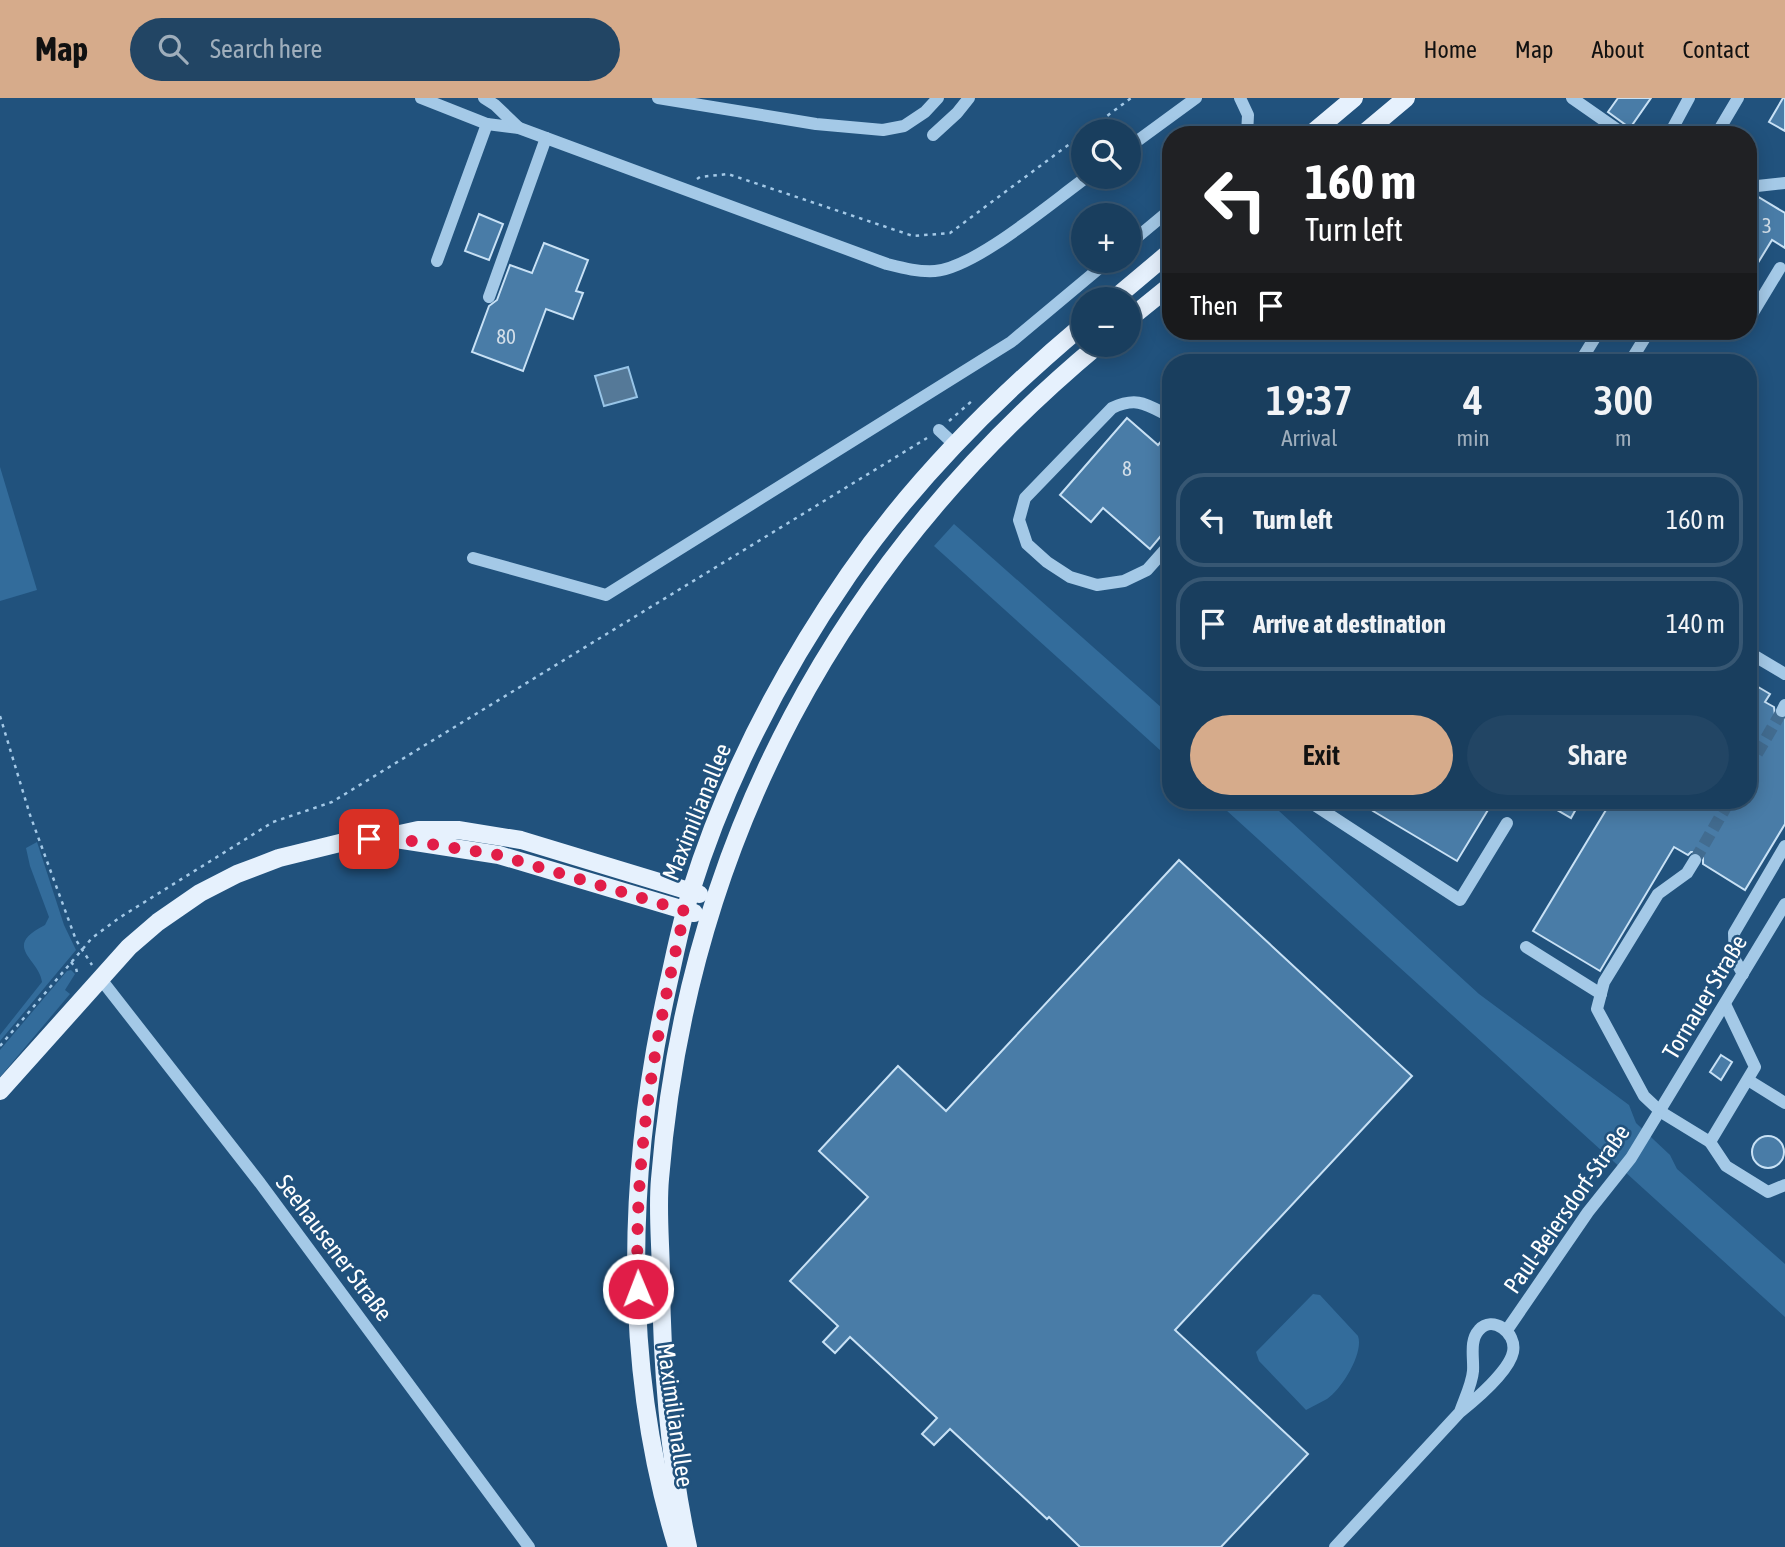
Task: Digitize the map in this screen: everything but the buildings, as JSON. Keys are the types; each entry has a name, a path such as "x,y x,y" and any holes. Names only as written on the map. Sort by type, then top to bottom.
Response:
{"main road":[{"path":"1321,126 1354,98"},
{"path":"1373,126 1406,98"},
{"path":"1128,287 1162,259"},
{"path":"1141,309 1162,292"},
{"name":"Maximilianallee","path":"677,1547 660,1489 645,1395 639,1326 637,1214 649,1084 657,1033 691,891 740,765 796,658 851,571 898,510 955,445 1019,381 1071,336"},
{"name":"Maximilianallee","path":"688,1547 676,1487 666,1393 659,1207 671,1079 685,1003 713,899 738,831 776,745 826,654 867,593 920,522 972,463 1037,398 1084,357"},
{"path":"0,1091 100,978 129,947 158,922 200,893 237,874 279,858 352,840 386,837 418,830 458,830 505,836 713,899"},
{"path":"386,837 499,855 708,917"}],"street":[{"path":"421,98 487,124 519,128 887,264 914,271 937,271 960,265 981,254 1071,189"},
{"path":"484,98 500,102 519,128"},
{"path":"658,98 816,124 883,130 904,126 925,112 938,98"},
{"path":"933,135 969,98"},
{"path":"1141,138 1196,98"},
{"path":"1240,98 1248,115 1247,126"},
{"path":"1572,98 1612,126"},
{"path":"1674,126 1690,98"},
{"path":"1721,126 1738,98"},
{"path":"437,261 487,124"},
{"path":"489,298 547,138"},
{"path":"1757,186 1785,183"},
{"path":"1141,234 1162,216"},
{"path":"1757,306 1780,268"},
{"path":"473,558 606,595 1011,342 1094,273"},
{"path":"1162,412 1142,402 1126,401 1112,408 1025,498 1019,520 1027,544 1047,562 1070,576 1097,585 1124,581 1147,570 1162,553"},
{"path":"939,430 955,445"},
{"path":"1757,657 1785,674"},
{"path":"1327,809 1460,900 1507,823"},
{"path":"1743,974 1735,960 1734,933 1785,846"},
{"path":"1695,860 1687,873 1658,894 1604,982 1597,1009 1644,1096 1661,1112 1710,1142 1726,1166 1768,1192 1785,1185"},
{"name":"Tornauer Straße","path":"1661,1112 1785,904"},
{"path":"1526,947 1601,994"},
{"name":"Seehausener Straße","path":"100,978 260,1183 529,1547"},
{"path":"1710,1142 1755,1068 1725,1004"},
{"path":"1748,1080 1785,1103"},
{"name":"Paul-Beiersdorf-Straße","path":"1507,1330 1661,1112"},
{"name":"Paul-Beiersdorf-Straße","path":"1335,1547 1460,1412 1478,1398 1510,1359 1513,1345 1512,1336 1507,1330 1496,1325 1486,1325 1479,1330 1473,1343 1473,1374 1460,1412"}],"path":[{"path":"1103,119 1131,98"},
{"path":"688,191 700,177 728,174 913,236 950,233 1071,142"},
{"path":"0,1046 92,938 119,918 273,822 332,802 888,464 939,430 979,396"},
{"path":"0,716 30,815 76,940 82,949"}],"shaded area":[{"path":"628,367 637,397 604,406 595,376"},
{"path":"0,467 37,590 0,601"},
{"path":"954,524 1162,708 1162,752 934,546"},
{"path":"1225,809 1277,809 1479,994 1629,1105 1636,1123 1670,1155 1677,1169 1785,1264 1785,1317"},
{"path":"37,842 64,925 76,950 0,1041 0,1035 42,982 24,946 32,933 45,925 49,917 26,848"},
{"path":"71,970 75,974 65,990 70,994 0,1077 0,1050 67,971"},
{"path":"1313,1294 1320,1295 1358,1336 1359,1343 1355,1361 1339,1387 1327,1399 1306,1410 1259,1361 1256,1352"}],"tunnel":[{"path":"1757,754 1782,711"},
{"path":"1695,860 1725,809"}],"route":[{"path":"369,839 386,837 499,855 685,911 657,1033 649,1084 637,1214 638,1289"}]}
